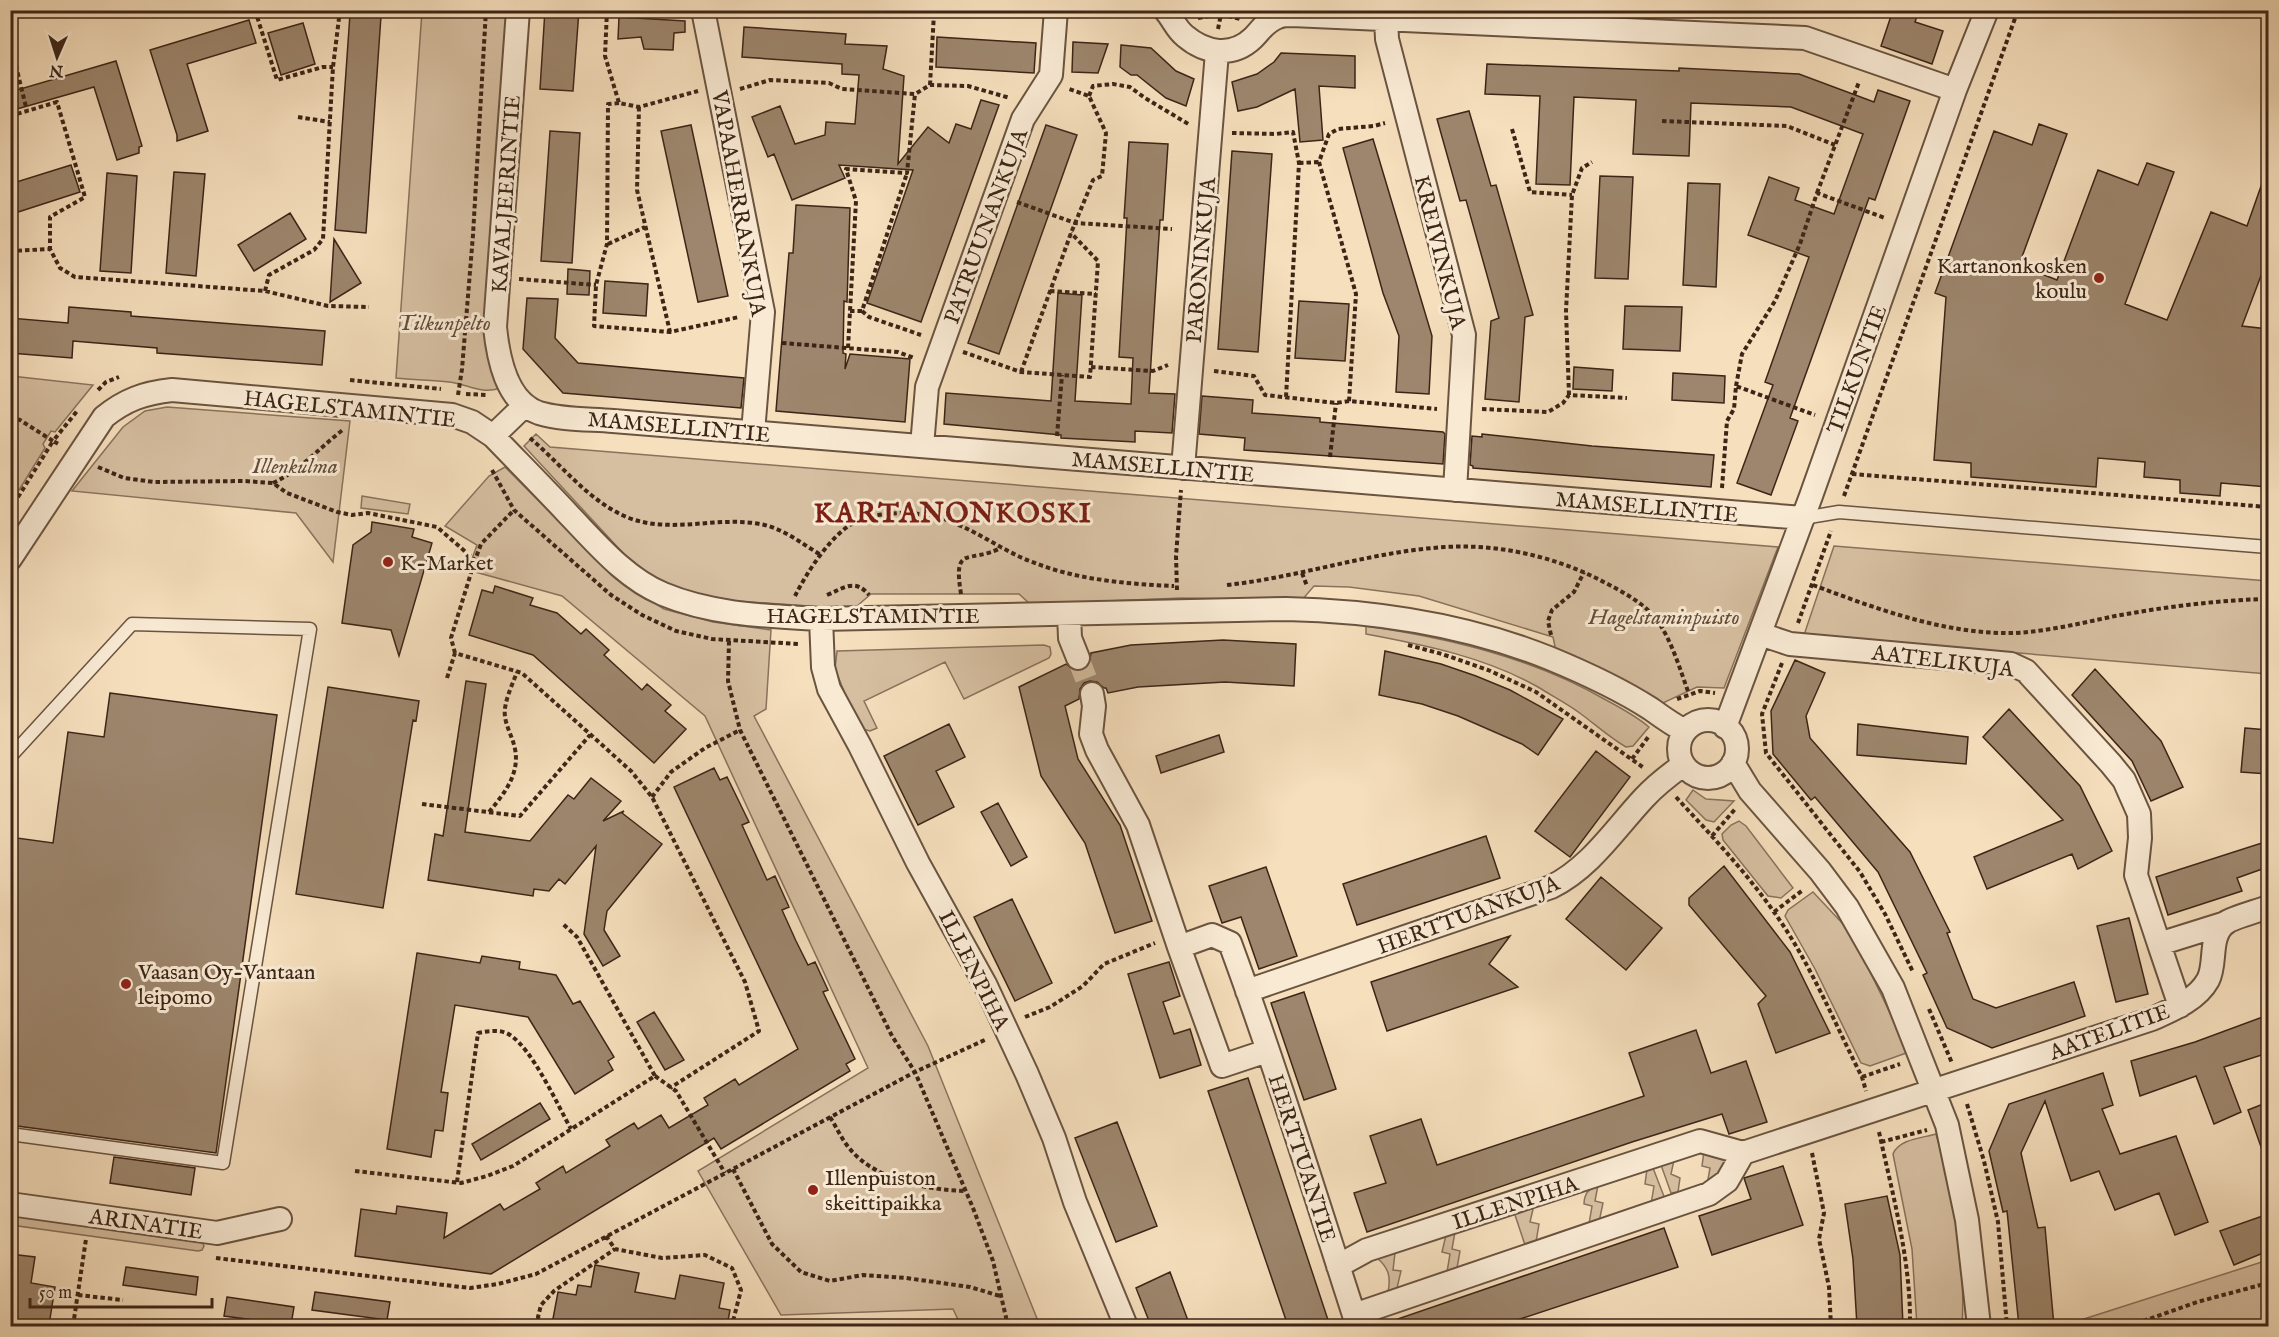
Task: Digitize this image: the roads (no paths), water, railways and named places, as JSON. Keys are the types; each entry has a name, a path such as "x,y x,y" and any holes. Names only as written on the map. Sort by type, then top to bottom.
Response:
{"street":[{"name":"KAVALJEERINTIE","path":"518,10 495,327 502,368 512,390 525,405"},
{"name":"VAPAAHERRANKUJA","path":"704,10 763,312 753,432"},
{"name":"PATRUUNANKUJA","path":"922,446 927,387 1023,119 1051,75 1056,10"},
{"path":"1165,10 1185,37 1196,45 1217,52 1228,51 1246,43 1267,22 1279,16 1386,18 1805,38 1955,90"},
{"name":"TILKUNTIE","path":"1725,727 1803,518 1955,90 1987,10"},
{"name":"KREIVINKUJA","path":"1386,18 1387,39 1464,335 1455,490"},
{"name":"PARONINKUJA","path":"1183,468 1217,52"},
{"name":"HAGELSTAMINTIE","path":"10,559 104,417 122,403 172,390 452,415 472,422 492,436 610,557 637,580 663,593 700,606 775,616 821,619 1286,609 1344,611 1404,618 1502,640 1550,658 1616,690 1685,731"},
{"name":"MAMSELLINTIE","path":"525,405 539,413 555,416 1803,518"},
{"path":"492,436 525,405"},
{"path":"1069,614 1070,638 1078,658"},
{"name":"ILLENPIHA","path":"821,619 823,667 829,689 918,862 985,984 1027,1074 1126,1326"},
{"name":"AATELIKUJA","path":"1760,634 1790,644 2011,664 2026,671 2124,780 2139,814 2140,838 2136,875 2180,1006"},
{"name":"HERTTUANTIE","path":"1092,694 1094,706 1091,734 1097,750 1138,825 1222,1066 1267,1051"},
{"path":"1709,721 1725,727 1735,740 1736,748 1733,764 1726,771 1718,776 1699,777 1683,765 1679,748 1685,731 1692,725 1709,721"},
{"path":"1733,764 1750,791 1820,871 1847,907 1893,988 1947,1125 1967,1220 1979,1326"},
{"name":"HERTTUANKUJA","path":"1247,991 1551,887 1570,878 1661,781 1683,765"},
{"path":"2159,944 2268,907"},
{"name":"AATELITIE","path":"1935,1091 2152,1019 2180,1006 2197,993 2209,979 2214,943 2226,923"},
{"name":"HERTTUANTIE","path":"1177,941 1212,935 1230,943 1338,1266"},
{"path":"1338,1266 1355,1321 1709,1194 1728,1181 1743,1153 1935,1091"},
{"name":"ILLENPIHA","path":"1338,1266 1367,1250 1700,1141 1743,1153"},
{"name":"ARINATIE","path":"10,1204 217,1233 280,1219"}],"lane":[{"path":"1803,518 1839,512 2268,547"},
{"path":"10,757 132,624 310,629 223,1163 10,1134"}],"waterway":[{"path":"2249,1326 2256,1326"}],"tunnel":[{"path":"1078,658 1092,694"}],"place":[{"name":"Kartanonkosken koulu","path":"2099,278"},
{"name":"K-Market","path":"388,562"},
{"name":"Vaasan Oy-Vantaan leipomo","path":"126,984"},
{"name":"Illenpuiston skeittipaikka","path":"813,1190"}],"district":[{"name":"KARTANONKOSKI","path":"953,512"}],"park label":[{"name":"Tilkunpelto","path":"444,322"},
{"name":"Illenkulma","path":"295,465"},
{"name":"Hagelstaminpuisto","path":"1664,616"}]}
